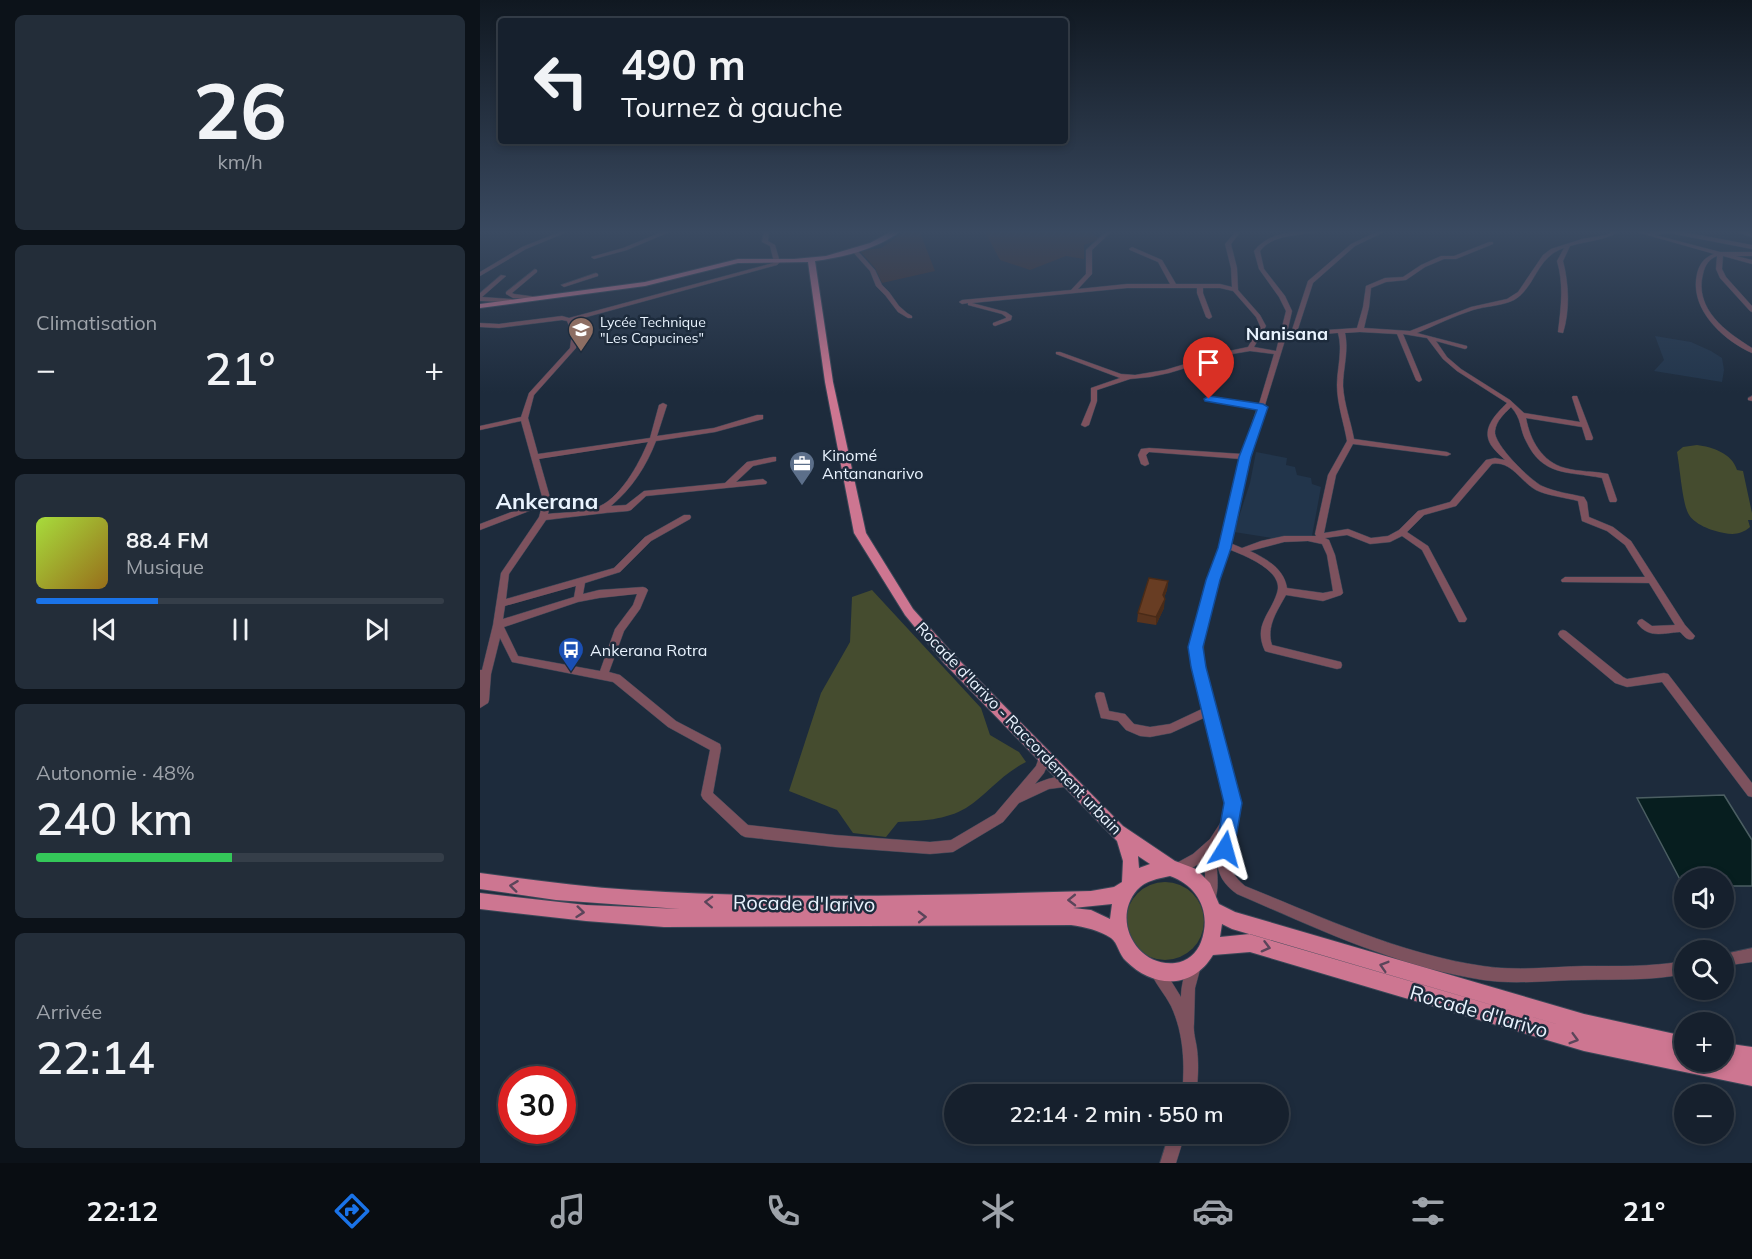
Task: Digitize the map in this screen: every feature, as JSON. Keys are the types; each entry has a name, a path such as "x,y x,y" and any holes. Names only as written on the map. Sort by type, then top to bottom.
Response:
{"main road":[{"path":"480,306 640,284"},
{"name":"Rocade d'Iarivo - Raccordement urbain","path":"815,284 829,382 849,490 860,533 909,612 949,659 1123,838 1174,869"},
{"path":"1123,838 1130,852 1132,872 1129,886 1119,904 1119,933 1134,959 1156,971 1176,972 1194,965 1208,947 1215,927 1212,906 1197,881 1174,869 1148,872 1129,886"},
{"name":"Rocade d'Iarivo","path":"480,881 573,894 656,901 765,903 895,904 1091,899 1118,895 1129,886"},
{"name":"Rocade d'Iarivo","path":"480,901 586,913 664,918 1071,916 1091,919 1119,933"},
{"name":"Rocade d'Iarivo","path":"1212,906 1243,923 1584,1023 1674,1043"},
{"name":"Rocade d'Iarivo","path":"1208,947 1250,943 1584,1042 1752,1076"},
{"path":"1734,1054 1752,1057"}],"street":[{"path":"480,297 494,284"},
{"path":"519,284 508,293 513,296 535,297"},
{"path":"566,284 564,285 581,292"},
{"path":"480,326 499,326 553,318 569,320 705,284"},
{"path":"878,284 887,290 901,314 910,317"},
{"path":"1073,291 1079,284"},
{"path":"1235,284 1239,297 1262,318 1263,326 1250,349"},
{"path":"1270,284 1287,302 1289,311 1263,407 1245,457 1225,545 1213,580 1196,647 1198,667 1211,710 1233,803 1228,823 1224,871 1229,883 1262,899 1451,967 1509,975 1631,973 1674,969"},
{"path":"1294,333 1310,284"},
{"path":"1360,330 1368,287 1375,284"},
{"path":"1411,333 1473,308 1514,297 1526,284"},
{"path":"1561,332 1564,284"},
{"path":"1701,284 1702,303 1716,324 1735,341 1752,351"},
{"path":"1729,284 1752,310"},
{"path":"995,324 1009,319 1009,316 1004,312 962,302 1073,291 1173,285 1220,286 1235,290"},
{"path":"1200,286 1200,293 1209,317"},
{"path":"480,297 511,301"},
{"path":"480,703 484,700 483,674 498,625 505,573 543,517 547,501 524,418 531,394 573,348 575,333 569,320"},
{"path":"1284,335 1360,330 1399,332 1465,347"},
{"path":"1341,331 1344,341 1340,384 1342,406 1351,441 1332,475 1319,534 1325,537 1352,532 1370,541 1378,542 1402,532 1421,513 1453,504 1489,462 1495,460 1510,464 1539,488 1581,499 1587,522 1610,529 1628,543 1686,632 1650,630 1642,622"},
{"path":"1399,332 1419,380"},
{"path":"1429,337 1445,358 1459,370 1510,404 1522,415 1583,424"},
{"path":"1085,425 1094,404 1094,387 1250,349 1278,353"},
{"path":"1058,353 1120,376 1129,377"},
{"path":"1575,397 1589,438"},
{"path":"1209,399 1263,407"},
{"path":"1510,404 1493,421 1491,431 1494,445 1508,458 1510,464"},
{"path":"601,510 631,484 654,439 663,405"},
{"path":"1522,415 1527,438 1537,452 1552,466 1561,470 1605,476 1613,500"},
{"path":"535,457 715,430 760,417"},
{"path":"480,428 524,418"},
{"path":"1351,441 1447,454"},
{"path":"1144,464 1142,455 1144,451 1149,450 1245,457"},
{"path":"728,485 750,464 773,459"},
{"path":"543,517 628,508 644,495 762,482"},
{"path":"480,527 547,501"},
{"path":"501,604 617,570 648,539 687,518"},
{"path":"1402,532 1425,548 1462,619"},
{"path":"1244,551 1267,542 1315,539 1326,542 1331,555 1338,593 1323,597 1283,591"},
{"path":"1225,545 1255,556 1281,579 1283,591 1268,620 1265,641 1267,646 1276,651 1337,665"},
{"path":"578,599 581,580"},
{"path":"1565,580 1652,580"},
{"path":"498,625 578,599 600,594 643,590 638,606 620,629 603,675"},
{"path":"498,625 515,659 616,678 672,724 716,748 707,795 745,831 930,848 953,846 999,818 1040,769 1044,759"},
{"path":"1563,634 1619,680 1627,683 1664,677 1752,792"},
{"path":"1100,696 1105,715 1121,717 1126,725 1142,733 1167,729 1211,710"},
{"path":"1015,801 1041,786 1056,781 1068,782"},
{"path":"1212,906 1210,867 1214,847 1228,823"},
{"path":"1174,869 1214,847"},
{"path":"1734,958 1752,955"},
{"path":"1187,1029 1188,988 1194,965"},
{"path":"1156,971 1172,991 1187,1029 1191,1045 1190,1084"},
{"path":"1168,1163 1174,1144"}],"shaded area":[{"path":"1655,336 1691,342 1722,358 1724,370 1722,382 1654,371 1664,360"},
{"path":"1256,452 1287,458 1286,465 1295,467 1297,475 1311,478 1312,484 1321,487 1312,536 1278,539 1234,532 1250,483"},
{"path":"1724,795 1752,840 1752,886 1734,886 1734,868 1674,868 1637,798"}],"green space":[{"path":"1697,445 1721,452 1731,459 1737,470 1743,471 1752,513 1752,520 1748,520 1750,527 1744,531 1731,534 1714,531 1698,524 1690,517 1683,492 1677,452 1683,447"},
{"path":"872,590 981,708 990,735 1019,752 1026,762 966,808 942,817 898,822 886,837 853,833 837,810 789,791 821,693 850,642 852,597"},
{"path":"1165,882 1180,885 1193,893 1201,906 1204,921 1201,936 1193,949 1180,957 1165,960 1150,957 1137,949 1129,936 1126,921 1129,906 1137,893 1150,885"}],"building":[{"path":"1149,578 1168,581 1163,595 1165,599 1156,617 1138,613"}],"place":[{"name":"Lycée Technique \"Les Capucines\"","path":"581,353"},
{"name":"Kinomé Antananarivo","path":"802,487"},
{"name":"Ankerana Rotra","path":"571,673"}],"district":[{"name":"Nanisana","path":"1287,333"},
{"name":"Ankerana","path":"547,501"}],"route":[{"path":"1209,399 1263,407 1245,457 1225,548 1213,580 1196,647 1198,667 1211,710 1233,803 1225,849"}]}
